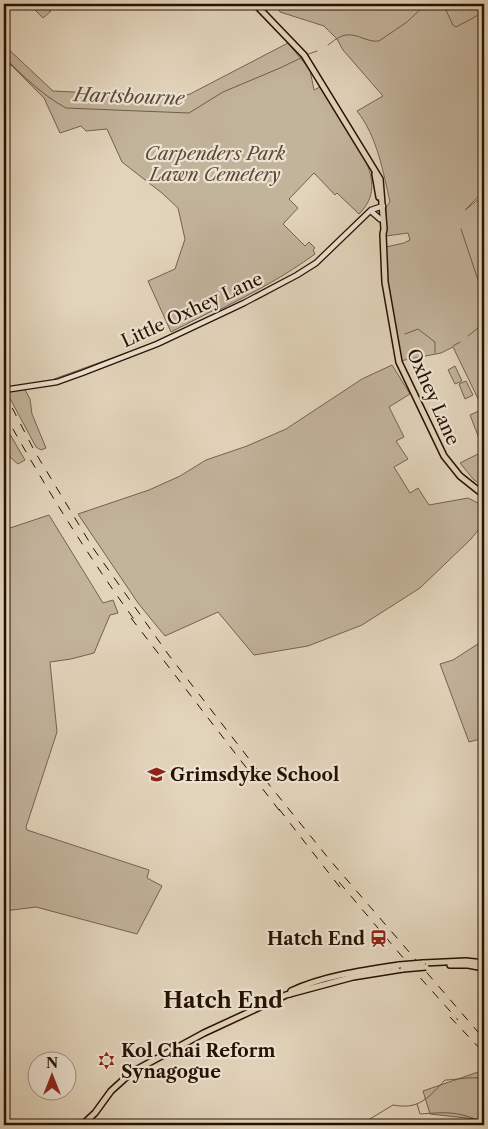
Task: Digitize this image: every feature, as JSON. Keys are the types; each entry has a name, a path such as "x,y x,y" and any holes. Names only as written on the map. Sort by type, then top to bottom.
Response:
{"main road":[{"name":"Oxhey Lane","path":"255,4 304,56 374,170 381,208 385,282 399,362 444,456 460,476 484,495"},
{"name":"Oxhey Lane","path":"381,208 380,229 383,234"},
{"name":"Little Oxhey Lane","path":"4,390 66,379 157,344 244,303 316,263 371,212 381,208"},
{"path":"371,212 380,219"},
{"path":"82,1125 95,1113 116,1086 132,1072 221,1026 290,994 290,991 301,986 336,977 392,968 466,961 484,963"},
{"path":"424,965 468,965 484,968"}],"green space":[{"path":"29,4 48,4 51,11 43,18"},
{"path":"276,4 484,4 484,191 465,210 484,195 484,451 470,415 483,409 453,347 441,353 400,361 387,291 386,247 410,240 408,233 386,236 386,207 390,202 385,178 370,131 357,111 383,96 343,50 337,39 324,26 280,12"},
{"name":"Carpenders Park Lawn Cemetery","path":"288,43 310,70 314,90 320,87 365,159 372,181 371,195 365,208 359,214 337,193 335,195 314,173 289,199 298,208 283,224 305,246 309,242 315,248 313,250 315,254 256,291 171,332 148,281 175,269 185,239 178,208 122,162 107,129 86,131 81,126 60,133 44,98 4,58 4,45 53,91 179,97 190,94"},
{"path":"126,353 126,355 56,380 54,379"},
{"path":"392,365 410,394 389,407 404,437 396,441 408,459 394,467 410,493 418,488 429,505 468,498 484,506 484,523 471,539 420,588 362,625 308,646 254,655 218,612 165,636 138,603 78,514 149,490 180,476 206,460 247,446 286,429 362,379"},
{"path":"455,366 462,381 455,384 448,370"},
{"path":"466,381 473,395 465,399 459,384"},
{"path":"24,388 30,399 32,414 46,448 41,450 36,447 6,391"},
{"path":"4,424 25,460 18,464 9,455 5,447"},
{"path":"484,451 484,486 474,480 460,463"},
{"path":"49,515 103,603 113,600 118,613 110,615 94,653 50,662 57,732 26,827 27,830 149,870 147,878 162,886 137,934 36,907 4,911 4,530"},
{"path":"484,640 484,738 469,742 440,664 453,660"},
{"path":"484,1070 484,1120 430,1114 423,1091"}],"waterway":[{"name":"Hartsbourne","path":"328,45 347,35 379,41 407,22 426,4"},
{"path":"443,4 453,25 456,27 484,12"},
{"name":"Hartsbourne","path":"306,55 317,51"},
{"name":"Hartsbourne","path":"4,57 41,91 66,108 189,113 223,92 303,57"},
{"path":"461,229 478,280"},
{"path":"468,336 484,323"},
{"path":"405,334 418,329 435,342 435,353"},
{"path":"453,346 460,342"},
{"path":"360,1125 393,1105 410,1106 422,1101 445,1080 484,1076"},
{"path":"417,1104 420,1114 453,1113 484,1123"}],"railway":[{"path":"4,392 35,452 93,548 168,654 329,859 484,1039"},
{"path":"4,413 67,519 100,571 136,622"},
{"path":"131,618 282,814"},
{"path":"279,809 342,890"},
{"path":"339,882 458,1020"},
{"path":"450,1017 484,1053"}],"place":[{"name":"Grimsdyke School","path":"156,775"},
{"name":"Hatch End","path":"379,939"},
{"name":"Kol Chai Reform Synagogue","path":"107,1061"}],"district":[{"name":"Hatch End","path":"223,1000"}]}
